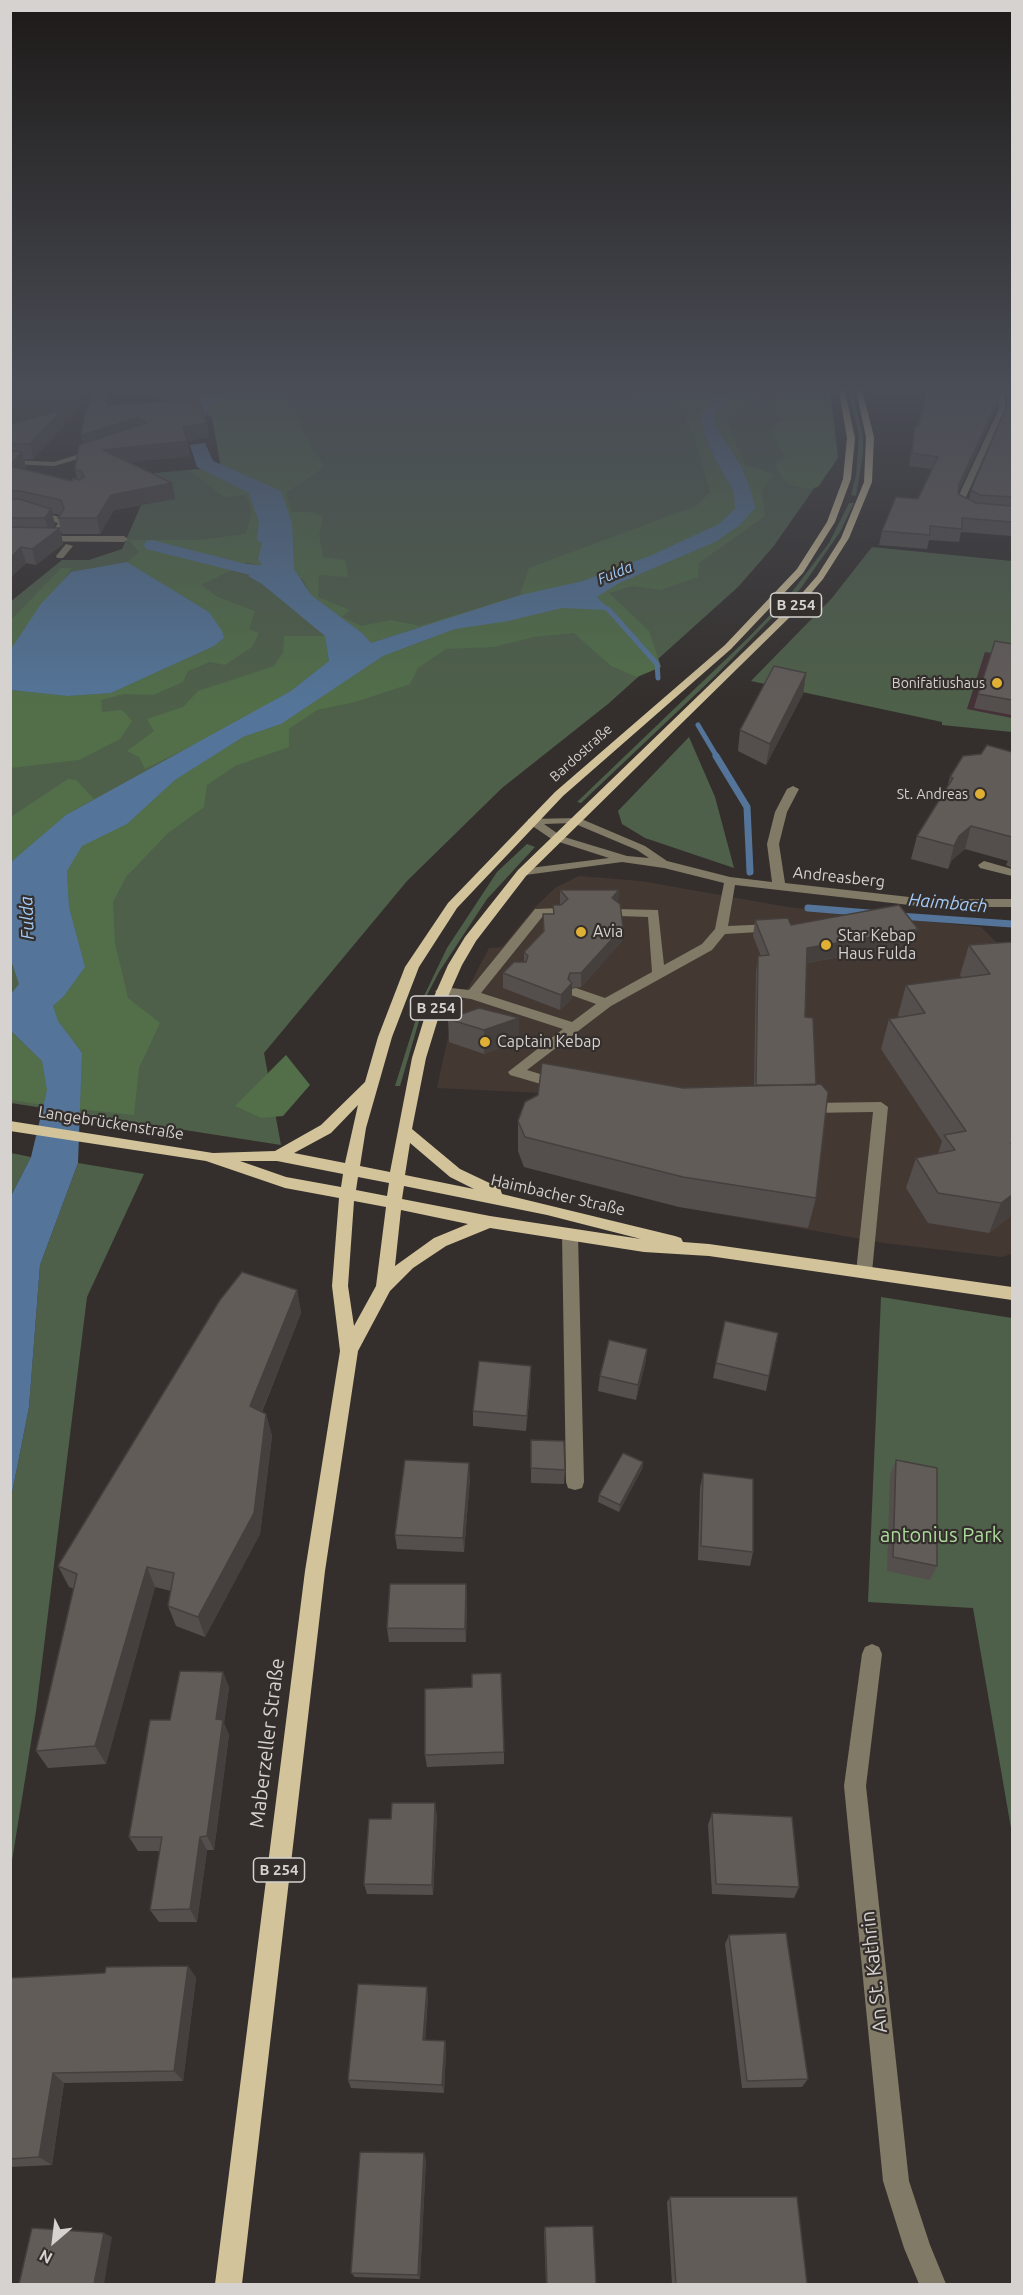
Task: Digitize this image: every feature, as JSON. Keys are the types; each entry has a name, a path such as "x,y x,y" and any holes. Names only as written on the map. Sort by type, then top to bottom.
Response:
{"main road":[{"name":"Bardostraße","path":"347,1194 370,1084 401,993 427,943 452,906 532,821 618,740 728,647 800,571 831,522 842,493"},
{"name":"B 254","path":"395,1204 404,1130 419,1058 442,991 470,940 522,873 793,609 846,538 864,493"},
{"path":"277,1156 326,1130 370,1084"},
{"name":"Langebrückenstraße","path":"10,1126 207,1156 285,1182 395,1204"},
{"path":"404,1130 455,1173 519,1203"},
{"name":"Langebrückenstraße","path":"207,1156 277,1156 351,1169"},
{"name":"Haimbacher Straße","path":"351,1169 519,1203 709,1250"},
{"name":"Maberzeller Straße","path":"228,2284 315,1570 349,1351 340,1286 347,1194"},
{"name":"Haimbacher Straße","path":"395,1204 490,1222 644,1246 709,1250 1012,1294"},
{"name":"Maberzeller Straße","path":"349,1351 384,1286 395,1204"},
{"path":"384,1286 407,1264 440,1242 490,1222"}],"street":[{"path":"964,493 961,506 974,512"},
{"path":"10,510 23,510 61,520 62,523 53,538"},
{"path":"10,538 124,538"},
{"path":"10,544 108,549"},
{"path":"60,556 69,546"},
{"path":"780,887 777,880 773,844 781,812 793,789"},
{"name":"Andreasberg","path":"532,821 574,820 641,848 664,864"},
{"name":"Andreasberg","path":"532,821 557,838 626,859 664,864 730,881 927,903 1012,903"},
{"name":"Andreasberg","path":"522,873 564,865 626,859"},
{"path":"984,865 1012,873"},
{"path":"576,1089 515,1072 606,1003 658,972 707,947 721,930 730,881"},
{"path":"472,995 503,966 539,912 560,912"},
{"path":"618,912 654,913 658,972"},
{"path":"721,930 787,927"},
{"path":"442,991 472,995 572,1027"},
{"path":"576,992 606,1003"},
{"path":"788,1108 881,1107 864,1272"},
{"path":"570,1235 574,1482"},
{"name":"An St. Kathrin","path":"872,1654 855,1786 896,2181 918,2248 933,2284"}],"shaded area":[{"name":"Bonifatiushaus","path":"985,651 1012,656 1012,718 967,710"},
{"path":"579,876 641,881 788,907 981,927 1012,958 1012,1254 1002,1257 884,1243 679,1207 524,1167 518,1151 519,1141 541,1093 437,1088 448,1037 466,992 489,948 502,947 535,907 555,888"}],"green space":[{"path":"146,493 811,493 773,547 738,587 608,704 502,788 407,881 264,1053 281,1145 11,1103 10,602 62,560 89,560 122,549"},
{"path":"219,493 286,493 292,512 309,512 323,516 319,535 323,557 345,560 348,577 319,575 318,597 350,610 342,617 361,626 391,620 420,626 520,595 529,568 696,506 709,493 762,493 765,516 699,563 698,577 660,590 632,586 609,593 649,631 661,667 637,677 611,666 574,633 534,637 494,647 446,649 418,668 410,684 355,702 317,710 289,729 289,747 235,766 207,785 204,807 167,834 126,877 113,902 115,943 128,998 160,1023 139,1068 134,1115 80,1109 82,1053 58,1021 53,1006 64,996 85,967 69,907 67,871 82,845 127,824 175,780 243,737 281,724 383,656 432,638 420,627 371,643 362,633 311,595 303,579 248,562 201,585 218,597 255,611 249,629 259,633 252,647 225,665 210,662 188,671 183,682 153,695 124,694 101,700 102,712 122,710 132,721 120,739 79,760 11,768 10,690 68,696 111,693 214,646 223,639 209,612 127,562 139,552 129,540 200,540 246,534 252,511 246,495 224,497"},
{"path":"849,503 854,503 840,532 801,588 716,675 581,803 577,802 748,638 792,592 829,543"},
{"path":"872,547 1012,561 1012,656 985,652 967,709 1012,718 1012,732 942,725 942,722 751,681 832,598"},
{"path":"61,568 72,568 11,651 11,620"},
{"path":"284,636 325,636 329,662 291,691 226,729 145,769 139,757 127,751 154,731 147,719 183,707 198,691 274,666 283,652"},
{"path":"689,737 715,797 734,868 645,838 622,824 618,811"},
{"path":"68,779 76,780 94,799 66,815 11,862 11,817"},
{"path":"527,844 535,847 487,899 439,972 426,997 400,1086 395,1086 422,1000 447,948 497,872"},
{"path":"10,1031 42,1061 47,1090 43,1105 11,1100"},
{"path":"286,1055 310,1085 283,1116 261,1118 235,1106"},
{"path":"11,1153 31,1157 11,1196"},
{"path":"78,1163 144,1174 87,1297 36,1711 11,1867 11,1498 29,1407 40,1265"},
{"name":"antonius Park","path":"881,1297 1012,1318 1012,1834 973,1608 868,1602"}],"water":[{"name":"Fulda","path":"249,493 282,493 292,523 294,569 311,595 362,633 371,643 521,595 583,581 652,555 719,524 735,509 734,493 751,493 755,508 740,525 715,542 619,583 597,597 609,610 562,608 508,621 455,629 383,656 281,724 243,737 175,780 127,824 82,846 67,871 69,907 85,967 64,996 53,1006 58,1021 82,1053 78,1163 40,1265 29,1407 11,1498 11,1196 31,1157 47,1090 42,1061 11,1031 11,994 19,984 11,960 11,862 66,815 291,691 329,661 325,636 262,584 248,576 262,564 258,560 262,543 257,540 259,522"},
{"path":"127,562 209,612 224,638 214,646 111,693 68,696 11,690 11,649 41,604 71,572"}],"building":[{"path":"30,493 121,493 111,495 97,518 58,518 64,509 61,500"},
{"path":"921,493 958,493 976,503 1012,506 1012,522 962,518 962,529 930,526 930,535 882,531 896,497 918,499"},
{"path":"977,493 1012,493 1012,497"},
{"path":"10,499 19,499 51,509 45,518 10,518"},
{"path":"10,527 60,528 32,549 21,547 10,558"},
{"name":"Bonifatiushaus","path":"995,641 1012,644 1012,700 978,694"},
{"path":"774,666 806,673 770,744 740,730"},
{"path":"987,745 1012,752 1012,837 971,826 959,836 954,846 917,836 953,778 950,777 963,756 981,754"},
{"path":"560,890 619,890 612,898 620,904 623,927 581,973 570,973 568,979 572,983 561,995 503,973 514,962 526,962 528,956 524,952 544,931 543,914 554,914 553,905 561,905 568,899"},
{"path":"899,905 918,929 807,948 805,1017 813,1018 816,1085 756,1085 758,956 769,955 755,920 788,918 791,925"},
{"path":"1012,942 1012,1195 1001,1203 938,1193 916,1158 955,1150 944,1135 966,1131 889,1019 925,1013 906,985 990,974 969,945"},
{"path":"479,1008 519,1018 484,1030 448,1019"},
{"path":"542,1063 683,1088 821,1084 828,1092 816,1198 683,1177 525,1137 518,1121 525,1102 538,1095"},
{"path":"242,1272 297,1290 250,1406 266,1414 254,1513 198,1617 168,1606 174,1573 147,1567 95,1746 36,1751 77,1574 58,1566 220,1300"},
{"path":"725,1321 778,1333 769,1376 716,1363"},
{"path":"609,1340 647,1349 638,1385 600,1376"},
{"path":"479,1361 531,1366 527,1416 473,1411"},
{"path":"531,1440 564,1441 565,1470 531,1468"},
{"path":"623,1453 643,1462 620,1505 599,1495"},
{"path":"405,1460 469,1463 463,1538 395,1535"},
{"path":"896,1460 937,1468 937,1566 893,1557"},
{"path":"703,1473 753,1479 753,1552 701,1546"},
{"path":"390,1584 466,1584 465,1629 387,1628"},
{"path":"180,1671 223,1672 216,1719 223,1720 207,1836 200,1837 190,1909 150,1910 162,1837 129,1837 150,1720 170,1720"},
{"path":"501,1673 504,1752 425,1755 425,1689 472,1687 472,1674"},
{"path":"392,1803 435,1803 432,1885 364,1884 369,1819 391,1819"},
{"path":"712,1813 792,1817 799,1887 716,1884"},
{"path":"786,1933 808,2079 747,2081 729,1935"},
{"path":"188,1966 174,2071 53,2073 39,2157 10,2159 10,1978 105,1973 106,1967"},
{"path":"358,1984 427,1987 423,2040 445,2041 442,2085 348,2080"},
{"path":"360,2152 424,2153 418,2275 351,2273"},
{"path":"670,2197 797,2197 807,2284 676,2284"},
{"path":"593,2226 596,2284 547,2284 545,2227"},
{"path":"32,2228 104,2233 94,2284 19,2284"}],"waterway":[{"path":"152,545 246,569 280,572"},
{"name":"Haimbach","path":"601,605 609,610 657,664 658,678"},
{"name":"Haimbach","path":"698,725 717,757"},
{"name":"Haimbach","path":"716,756 747,807 750,872"},
{"name":"Haimbach","path":"808,908 869,913"},
{"name":"Haimbach","path":"899,916 1012,924"}],"place":[{"name":"Bonifatiushaus","path":"997,683"},
{"name":"St. Andreas","path":"980,794"},
{"name":"Avia","path":"581,932"},
{"name":"Star Kebap Haus Fulda","path":"826,945"},
{"name":"Captain Kebap","path":"485,1042"}]}
